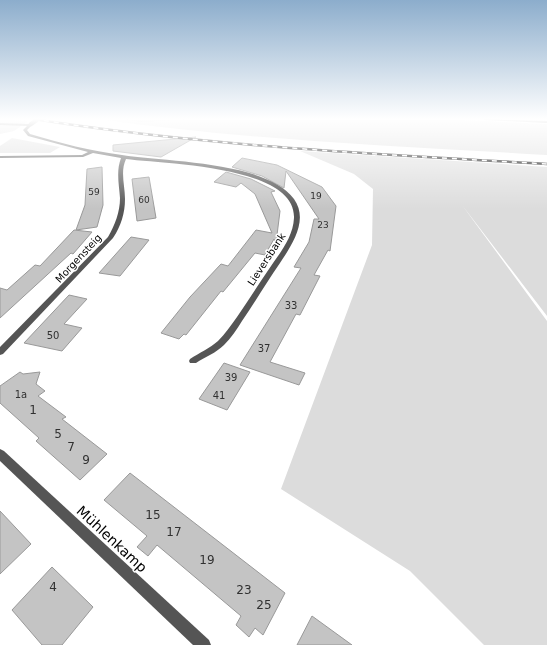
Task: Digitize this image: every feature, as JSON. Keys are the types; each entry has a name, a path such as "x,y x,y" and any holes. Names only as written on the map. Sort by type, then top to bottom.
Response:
{"street":[{"path":"89,149 124,157"},
{"path":"0,157 82,156 93,150"},
{"name":"Morgensteig","path":"1,350 110,238 118,224 122,207 120,167 124,157"},
{"name":"Lieversbank","path":"124,157 245,173 271,183 284,192 293,201 297,220 295,231 284,253 222,342 193,361"},
{"name":"Mühlenkamp","path":"0,454 204,645"}],"shaded area":[{"path":"0,149 57,149 50,153 0,153"},
{"path":"447,149 547,149 547,155"},
{"path":"300,151 547,167 547,316 462,205 547,321 547,645 484,645 410,571 281,489 372,245 373,189 354,174"}],"building":[{"path":"113,149 175,149 161,157 113,151"},
{"path":"242,158 277,165 322,187 336,206 330,251 328,250 314,275 320,276 300,315 296,314 270,362 305,373 299,385 240,365 301,268 294,267 309,242 314,219 319,219 286,171 284,188 262,176 232,167"},
{"path":"102,167 103,205 97,227 76,230 85,205 87,169"},
{"path":"226,172 251,179 275,191 271,192 280,211 276,243 274,239 265,255 255,253 223,292 221,291 186,335 184,334 179,339 161,333 190,297 221,264 228,266 256,230 272,233 255,194 241,183 236,187 214,182"},
{"path":"149,177 156,218 137,221 132,179"},
{"path":"74,230 92,232 73,254 71,253 0,318 0,288 7,290 35,265 40,266"},
{"path":"131,237 149,240 120,276 99,273"},
{"path":"69,295 87,299 64,324 82,328 62,351 24,343"},
{"path":"224,363 250,372 227,410 199,399"},
{"path":"20,372 23,374 40,372 36,384 45,391 38,396 66,417 62,419 107,454 80,480 36,441 39,438 0,403 0,386"},
{"path":"130,473 285,593 263,635 255,628 249,637 236,625 241,616 157,545 148,556 137,547 147,536 104,500"},
{"path":"0,511 31,544 0,574"},
{"path":"52,567 93,607 62,645 42,645 12,610"},
{"path":"312,616 352,645 297,645"}],"railway":[{"path":"308,149 547,164"}]}
